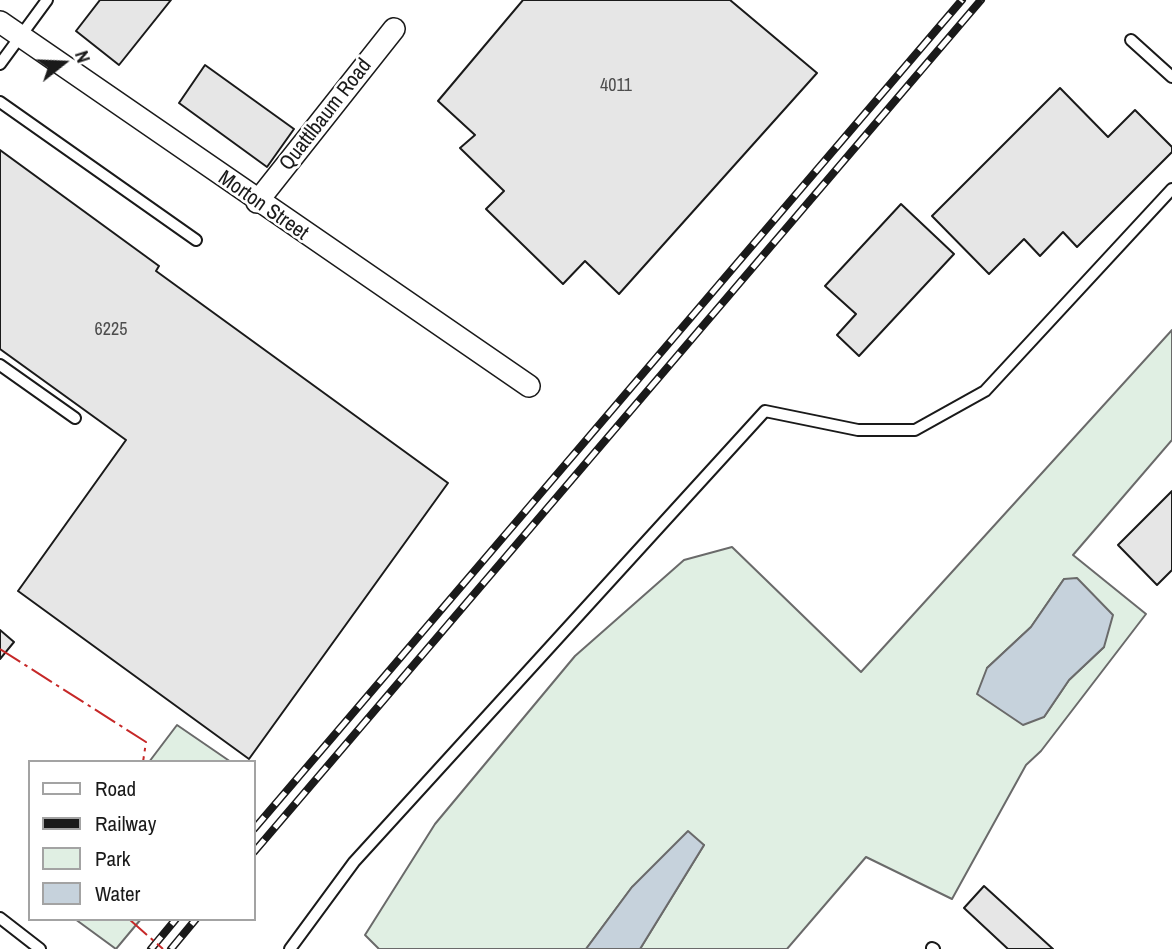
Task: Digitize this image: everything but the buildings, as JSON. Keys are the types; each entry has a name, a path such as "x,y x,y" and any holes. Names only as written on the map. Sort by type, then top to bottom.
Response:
{"street":[{"name":"Morton Street","path":"0,22 257,202 529,386"},
{"name":"Quattlbaum Road","path":"257,202 394,29"}],"lane":[{"path":"0,64 47,0"},
{"path":"1130,40 1172,77"},
{"path":"0,102 196,240"},
{"path":"290,949 354,862 765,411 858,430 915,430 985,391 1172,189"},
{"path":"0,365 75,418"},
{"path":"0,918 40,949"}],"green space":[{"path":"1172,330 1172,440 1073,555 1146,614 1041,751 1026,765 952,899 866,857 787,949 640,949 704,845 632,887 586,949 379,949 365,935 435,824 575,656 684,560 732,547 861,672","holes":["1064,579 1104,647 1069,680 1044,717 987,668 1031,627"]},
{"path":"177,725 228,760 151,760"},
{"path":"78,921 139,921 116,949"}],"water":[{"path":"1077,578 1113,615 1104,647 1069,680 1044,717 1023,725 977,694 987,668 1031,627 1064,579"},
{"path":"688,831 704,845 640,949 586,949 632,887"}],"railway":[{"path":"256,827 962,0"},
{"path":"256,850 981,0"},
{"path":"151,949 174,921"},
{"path":"171,949 194,921"}],"power":[{"path":"0,649 146,742 143,760"},
{"path":"131,921 163,949"}]}
